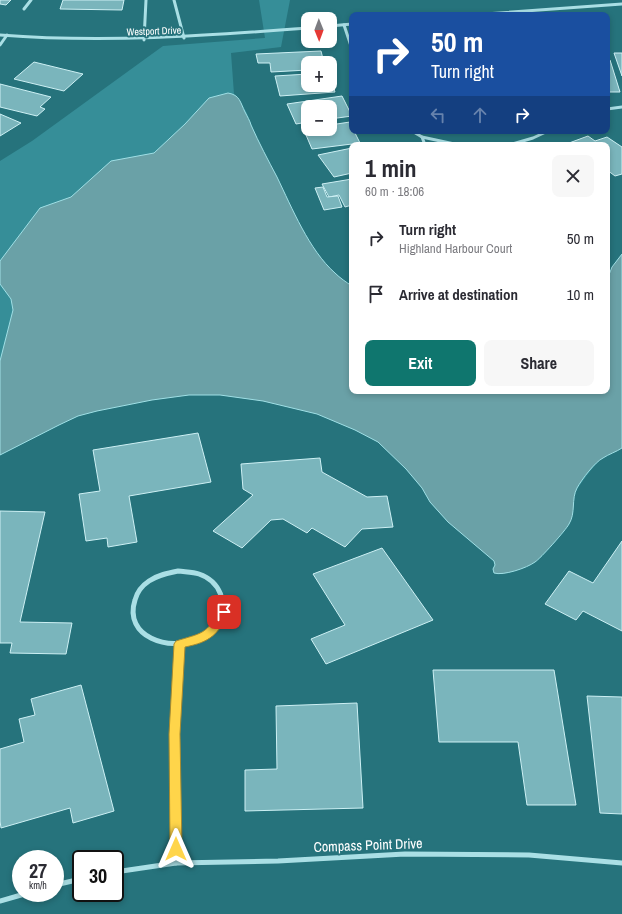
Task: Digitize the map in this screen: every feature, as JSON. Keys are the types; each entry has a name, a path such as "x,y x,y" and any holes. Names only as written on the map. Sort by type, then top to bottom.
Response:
{"street":[{"path":"24,9 31,0"},
{"path":"144,40 146,0"},
{"path":"174,0 184,38"},
{"path":"512,12 622,4"},
{"path":"337,26 349,24"},
{"path":"344,25 349,40"},
{"name":"Westport Drive","path":"0,35 94,40 144,40 301,29"},
{"path":"0,45 7,35"},
{"path":"610,109 622,107"},
{"path":"417,134 422,137 445,142"},
{"path":"520,142 542,134"},
{"path":"422,137 424,142"},
{"path":"183,571 203,575 215,583 224,599 224,612 217,625 206,636 196,641 180,644 165,644 151,639 139,630 133,619 132,611 134,599 142,587 149,581 163,574 183,571"},
{"path":"176,863 175,734 180,644"},
{"name":"Compass Point Drive","path":"124,871 176,863 278,861 405,854 529,855 622,863"},
{"path":"0,901 12,898"}],"shaded area":[{"path":"259,0 290,0 281,47 231,53 234,94 243,105 261,148 309,241 326,264 339,277 349,284 349,394 610,394 610,272 622,254 622,448 601,458 587,475 577,489 573,500 570,523 541,557 525,567 498,574 494,573 494,561 448,522 430,502 422,488 406,469 378,442 355,430 317,414 263,401 220,395 189,395 152,400 97,411 78,416 0,455 0,161 32,141 163,46 265,38"},
{"path":"228,93 235,95 241,102 260,145 309,241 326,264 339,277 349,284 349,394 610,394 610,272 622,254 622,448 600,460 585,476 575,492 572,515 569,524 553,544 535,562 515,571 498,574 494,573 494,561 448,522 430,502 422,488 406,469 378,442 355,430 317,414 263,401 220,395 189,395 152,400 97,411 78,416 0,455 0,361 13,310 11,299 0,284 0,261 40,208 71,197 111,161 154,153 185,124 209,98"}],"building":[{"path":"0,0 11,0 6,5 0,4"},
{"path":"63,0 124,0 122,10 60,9"},
{"path":"321,51 322,56 301,56 301,70 271,72 270,63 258,63 256,54"},
{"path":"614,53 622,53 622,76"},
{"path":"610,60 620,92 610,92"},
{"path":"34,62 83,74 64,91 14,79"},
{"path":"301,74 301,92 335,92 280,96 275,76"},
{"path":"0,84 51,97 40,107 45,109 37,116 0,107"},
{"path":"342,96 349,110 349,116 337,118 337,100 314,100"},
{"path":"301,102 301,123 296,124 287,104"},
{"path":"0,114 21,123 0,136"},
{"path":"349,122 349,134 356,134 360,142 349,142 349,144 312,149 306,136 337,136 337,124"},
{"path":"588,136 595,141 607,137 622,147 622,174 615,176 610,172 610,142 572,142"},
{"path":"349,149 349,174 334,177 318,155"},
{"path":"349,180 349,206 345,207 339,195 329,197 322,184"},
{"path":"323,187 327,197 338,196 342,207 324,210 315,188"},
{"path":"198,433 211,482 129,496 137,542 108,547 107,538 86,541 79,494 100,491 93,450"},
{"path":"320,458 322,472 367,497 387,496 393,527 362,529 345,547 312,528 307,533 283,519 271,520 242,548 213,531 253,495 243,489 241,464"},
{"path":"0,511 45,512 20,622 72,623 66,654 10,653 12,643 0,643"},
{"path":"622,541 622,631 583,611 576,620 545,604 569,571 593,583"},
{"path":"382,548 433,620 326,664 311,639 345,625 313,574"},
{"path":"433,670 554,670 576,805 527,805 518,742 439,742"},
{"path":"81,685 114,811 73,823 70,808 1,828 0,749 24,742 19,719 35,715 31,699"},
{"path":"587,696 622,697 622,814 600,813"},
{"path":"357,703 363,808 245,811 245,770 277,769 276,706"}],"route":[{"path":"176,849 175,734 180,644 196,641 206,636 217,625 224,612"}]}
